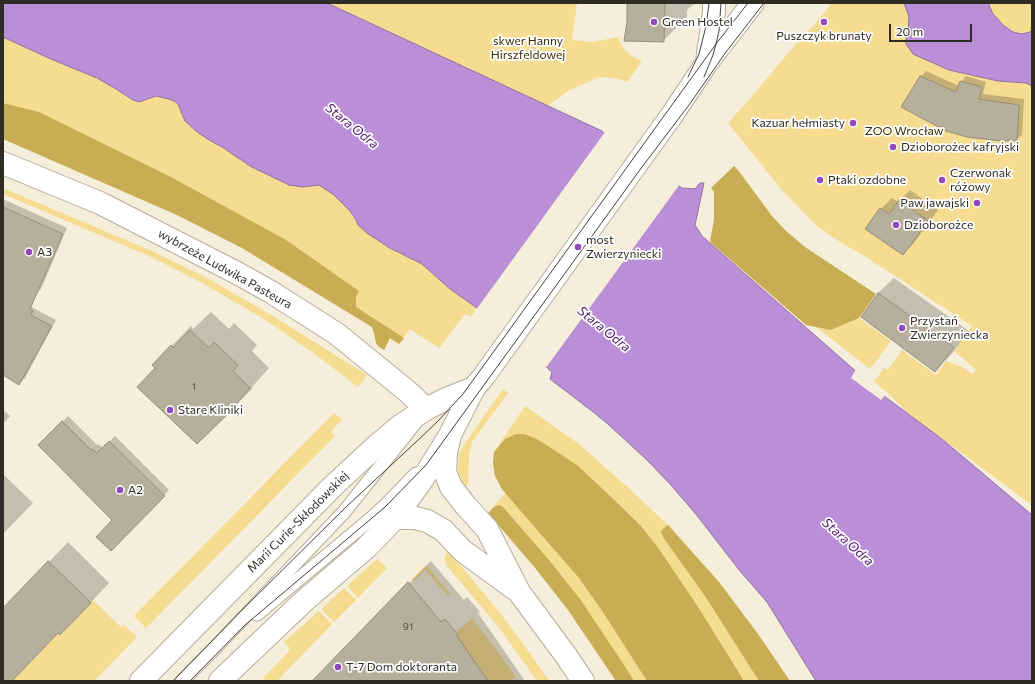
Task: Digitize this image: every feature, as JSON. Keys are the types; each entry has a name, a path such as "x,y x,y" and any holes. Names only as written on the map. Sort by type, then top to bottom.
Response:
{"main road":[{"path":"706,64 714,3"},
{"path":"220,681 304,601 366,548 395,518 422,480 450,435 479,382 650,146 706,64 753,3"},
{"name":"wybrzeże Ludwika Pasteura","path":"3,163 100,203 237,272 337,334 407,391 426,409"},
{"name":"Marii Curie-Skłodowskiej","path":"141,681 332,487 374,448 400,426 426,409 479,382"},
{"path":"450,435 446,453 445,472 451,487 467,508 487,529 519,592 583,681"},
{"path":"395,518 415,518 428,521 443,530 464,551 519,592"}],"lane":[{"path":"182,681 344,512 426,409"},
{"path":"211,652 386,505 450,435"}],"green space":[{"name":"skwer Hanny Hirszfeldowej","path":"327,3 577,3 572,40 592,42 619,37 619,41 625,50 632,56 642,61 627,82 615,78 599,77 568,91 547,106"},
{"name":"ZOO Wrocław","path":"832,3 1032,3 1032,505 910,415 887,392 874,382 884,368 888,370 902,350 936,375 946,361 962,367 972,374 976,370 954,351 972,326 818,227 781,189 728,123"},
{"path":"3,37 97,78 133,100 139,102 156,96 174,101 178,104 182,115 209,140 222,147 319,185 334,195 350,211 358,225 388,247 422,264 450,289 477,308 471,317 465,314 439,348 410,329 399,344 390,338 384,350 376,343 372,327 242,248 177,215 3,139"},
{"path":"3,188 152,251 205,277 268,313 367,375 358,387 312,352 264,319 204,284 151,257 3,194"},
{"path":"859,318 891,341 870,369 816,327 831,330"},
{"path":"503,389 508,393 472,442 469,455 468,483 466,489 462,483 458,470 459,453"},
{"path":"525,406 579,444 671,528 719,582 758,634 790,681 616,681 568,610 536,569 488,513 506,492 495,476 493,463 494,452"},
{"path":"334,413 342,419 331,432 335,436 146,628 134,616"},
{"path":"448,552 500,613 549,681 537,681 500,629 447,566 445,557"},
{"path":"377,559 387,568 358,598 347,586"},
{"path":"426,565 450,594 448,596 425,570 414,581 412,579"},
{"path":"344,588 356,600 334,622 321,609"},
{"path":"93,600 121,627 124,625 137,637 94,681 12,681 58,633 61,635"},
{"path":"319,611 332,624 277,681 266,681 263,678 291,649 284,642"},
{"path":"472,619 516,677 510,681 488,681 455,638 458,635 456,632"}],"shaded area":[{"path":"3,103 39,112 171,177 286,240 359,291 356,297 356,307 404,338 399,344 390,338 384,350 376,343 372,327 242,248 177,215 3,139"},
{"path":"734,166 772,216 785,230 805,247 876,294 859,318 831,330 806,325 710,242 714,219 714,192 711,188"},
{"path":"516,434 524,434 537,439 577,465 640,525 659,549 700,610 744,681 647,681 603,612 579,578 502,489 495,476 493,463 494,452 505,439"},
{"path":"499,505 503,507 549,560 580,599 634,681 616,681 568,610 536,569 488,513"},
{"path":"668,525 719,582 758,634 790,681 759,681 707,599 663,537 661,532"}],"water":[{"name":"Stara Odra","path":"3,3 327,3 602,131 682,188 695,189 700,183 704,183 695,225 702,236 884,396 942,439 1032,515 1032,681 816,681 767,602 670,484 647,460 609,425 550,379 552,372 477,308 450,289 422,264 388,247 367,233 358,225 350,211 334,195 319,185 303,187 289,185 250,166 196,131 185,121 178,104 174,101 156,96 139,102 133,100 97,78 3,37"},
{"path":"904,3 989,3 993,14 1004,26 1013,32 1022,34 1032,30 1032,86 1026,83 998,81 949,70 913,54 906,44 906,33 908,33 909,17"}],"pier":[{"name":"most Zwierzyniecki","path":"605,132 680,184 545,369 476,310"},
{"path":"856,369 885,395 881,400 851,378"}],"building":[{"name":"Green Hostel","path":"627,3 665,3 664,42 624,41 627,22"},
{"path":"920,76 956,92 960,81 982,87 979,99 1019,105 1017,141 1001,141 967,137 946,131 901,107"},
{"name":"Dzioborożce","path":"899,200 928,221 903,255 865,229 880,208 889,214"},
{"path":"3,207 63,234 30,309 33,311 31,315 52,326 19,385 3,375"},
{"name":"Przystań Zwierzyniecka","path":"878,293 954,347 935,372 861,317"},
{"path":"190,330 209,348 214,342 238,365 233,371 250,388 233,407 234,408 197,444 137,387 155,368 152,365 171,345 173,348"},
{"name":"A2","path":"62,421 91,450 92,449 97,453 109,441 165,496 111,551 96,537 112,520 38,445"},
{"path":"48,561 91,603 60,635 58,633 12,681 3,681 3,608"},
{"path":"408,582 441,622 445,619 458,635 457,636 488,681 312,681"}],"tram line":[{"path":"688,77 699,54 706,26 709,3"},
{"path":"704,77 713,55 719,31 721,3"},
{"path":"173,681 346,507 438,421 463,394 716,44 748,3"},
{"path":"190,681 245,625 385,507 426,465 642,167 689,105 726,52 764,3"}],"place":[{"name":"Green Hostel","path":"654,22"},
{"name":"Puszczyk brunaty","path":"824,22"},
{"name":"Kazuar hełmiasty","path":"853,123"},
{"name":"Dzioborożec kafryjski","path":"893,147"},
{"name":"Ptaki ozdobne","path":"820,180"},
{"name":"Czerwonak różowy","path":"942,180"},
{"name":"Paw jawajski","path":"977,203"},
{"name":"Dzioborożce","path":"896,225"},
{"name":"most Zwierzyniecki","path":"578,247"},
{"name":"A3","path":"29,252"},
{"name":"Przystań Zwierzyniecka","path":"902,328"},
{"name":"Stare Kliniki","path":"170,410"},
{"name":"A2","path":"120,490"},
{"name":"T-7 Dom doktoranta","path":"338,667"}]}
